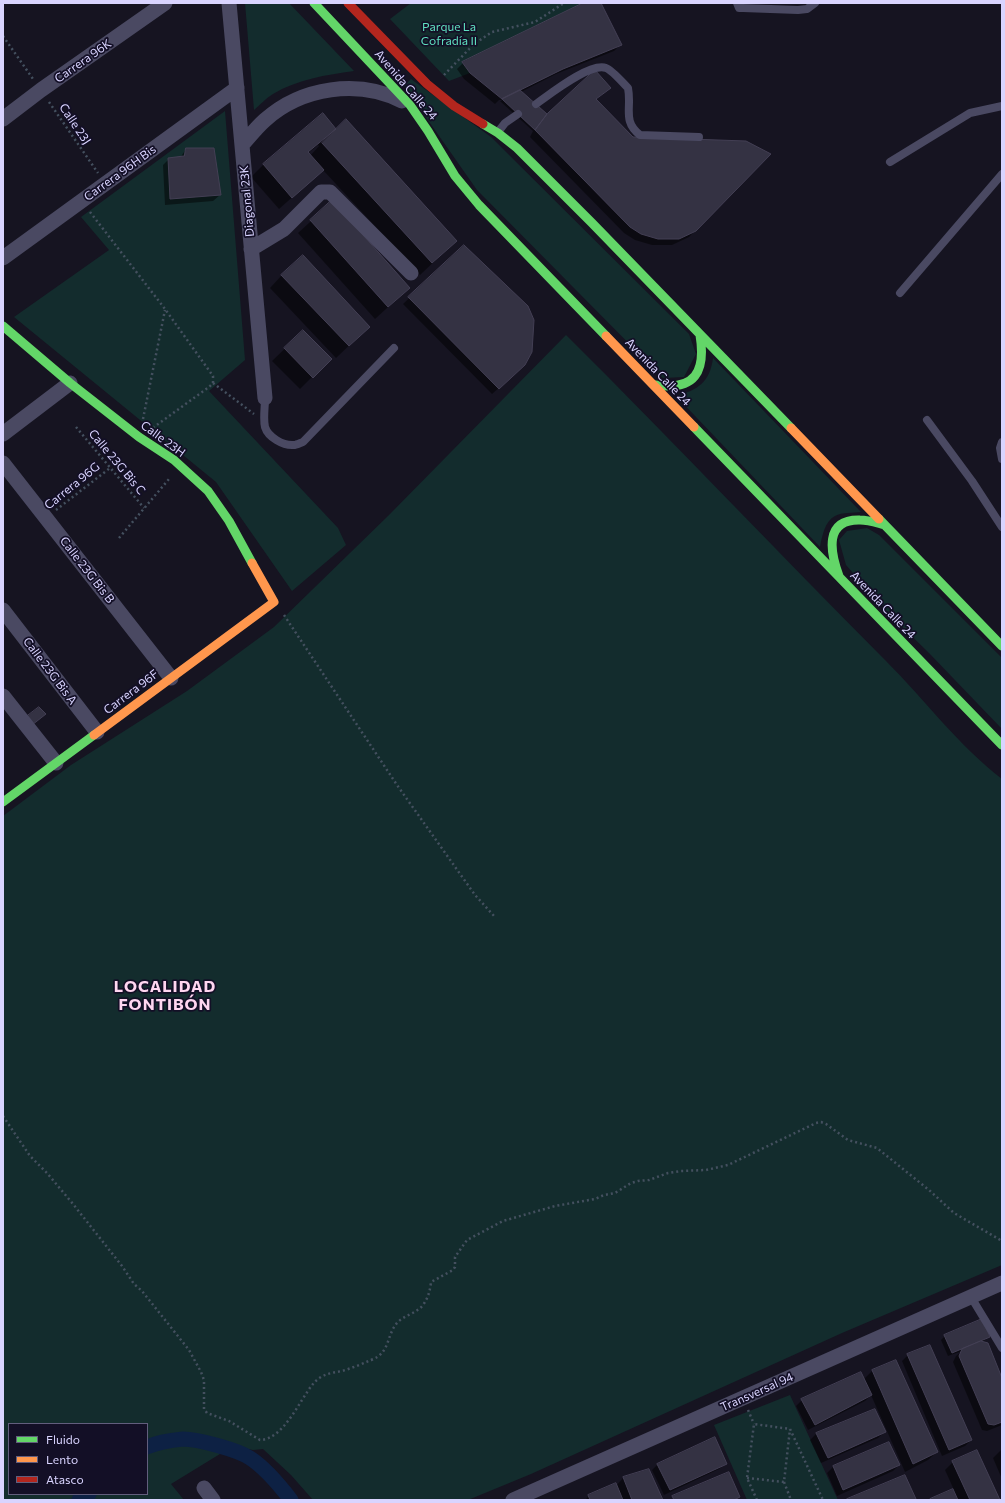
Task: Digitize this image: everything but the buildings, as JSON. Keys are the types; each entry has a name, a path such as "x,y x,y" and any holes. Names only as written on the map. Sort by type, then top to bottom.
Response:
{"main road":[{"name":"Avenida Calle 24","path":"314,3 410,105 424,122 456,177 479,205 1002,745"},
{"name":"Avenida Calle 24","path":"348,3 427,84 454,106 498,132 518,148 1002,646"},
{"name":"Calle 23H","path":"3,326 70,383 139,437 180,466 208,491 229,521 274,602"},
{"path":"655,385 679,386 688,383 697,375 701,366 703,354 700,335"},
{"path":"839,577 833,561 831,542 834,533 839,526 847,522 858,520 885,525"},
{"name":"Carrera 96F","path":"3,802 274,602"}],"street":[{"name":"Carrera 96K","path":"3,119 41,90 165,3"},
{"name":"Diagonal 23K","path":"229,3 265,398"},
{"name":"Carrera 96H Bis","path":"3,258 237,88"},
{"path":"242,145 265,120 284,106 309,95 329,90 349,88 374,90 390,95 410,105"},
{"path":"251,249 284,229 321,192 326,191 330,192 411,272"},
{"path":"3,434 70,383"},
{"name":"Calle 23G Bis B","path":"3,463 171,678"},
{"name":"Calle 23G Bis A","path":"3,610 97,732"},
{"path":"3,696 56,763"},
{"name":"Transversal 94","path":"513,1500 1002,1283"}],"lane":[{"path":"737,3 739,8 798,10 807,9 815,3"},
{"path":"536,104 579,74 600,66 606,68 628,88 630,125 640,135 698,137"},
{"path":"890,162 970,113 1002,106"},
{"path":"498,132 505,123 518,114"},
{"path":"900,293 1002,174"},
{"path":"265,398 264,422 266,429 274,438 284,444 294,445 303,442 394,348"},
{"path":"927,420 972,481 1002,527"},
{"path":"1002,442 1000,448 1002,459"},
{"path":"970,1297 1002,1348"}],"path":[{"path":"441,79 474,44 492,32 535,22 564,3"},
{"name":"Calle 23J","path":"3,36 105,184"},
{"path":"82,201 165,309 213,376 213,383"},
{"path":"139,437 165,309"},
{"path":"213,383 264,422"},
{"path":"139,437 213,383"},
{"name":"Calle 23G Bis C","path":"76,428 144,508"},
{"path":"119,538 180,466"},
{"name":"Carrera 96G","path":"46,518 110,468"},
{"path":"274,602 293,627 397,785 475,895 495,917"},
{"path":"3,1116 30,1156 47,1173 73,1204 118,1261 134,1284 142,1291 189,1350 204,1380 204,1409 207,1413 241,1427 260,1440 271,1438 278,1431 314,1383 322,1376 343,1371 372,1360 383,1352 388,1344 390,1335 399,1321 422,1307 428,1298 431,1282 453,1270 455,1267 455,1257 467,1240 481,1232 503,1221 529,1213 555,1206 586,1201 615,1193 631,1183 638,1181 649,1180 668,1173 706,1170 728,1165 816,1123 821,1122 826,1124 848,1140 877,1148 929,1190 954,1213 1002,1241"},
{"path":"757,1500 747,1478 754,1424 790,1429"},
{"path":"790,1429 784,1482 791,1500"},
{"path":"790,1429 823,1500"},
{"path":"747,1478 784,1482"}],"green space":[{"path":"245,3 289,3 354,71 302,81 270,96 254,110"},
{"name":"Parque La Cofradía II","path":"411,3 583,3 462,62 470,73 449,81 390,19"},
{"path":"411,79 491,137 689,334 696,354 684,377 663,378 477,190 404,86"},
{"path":"225,111 245,360 209,391 338,528 346,545 292,591 216,482 14,317 109,250 81,217"},
{"path":"566,335 886,661 956,737 1002,779 1002,1265 842,1333 531,1474 468,1500 313,1500 291,1475 263,1449 253,1450 233,1446 171,1484 184,1500 3,1500 3,816 71,765 187,691 274,627 389,515"},
{"path":"713,358 861,512 841,514 832,518 824,529 820,547 676,396 691,391 702,384 709,373"},
{"path":"867,528 879,535 1002,658 1002,729 929,653 886,611 846,565 839,540 847,531"},
{"path":"790,1395 838,1500 747,1500 714,1425"}],"waterway":[{"path":"148,1447 165,1442 190,1439 227,1448 250,1458 277,1483 291,1500"},
{"path":"79,1500 87,1495"}],"traffic: fast":[{"path":"314,3 410,105 428,131 455,176 479,205 606,336"},
{"path":"483,124 498,133 517,148 791,428"},
{"path":"3,326 70,383 139,437 174,460 208,491 229,521 252,563"},
{"path":"655,385 680,385 688,382 695,376 699,369 701,359 700,335"},
{"path":"694,427 1002,745"},
{"path":"879,519 1002,646"},
{"path":"839,576 833,557 832,547 835,531 840,525 848,521 860,520 885,525"},
{"path":"3,802 94,735"}],"traffic: slow":[{"path":"606,336 694,427"},
{"path":"791,428 879,519"},
{"path":"94,735 274,602 252,563"}],"traffic: jam":[{"path":"348,3 427,84 454,106 483,124"}],"district":[{"name":"LOCALIDAD FONTIBÓN","path":"165,996"}]}
